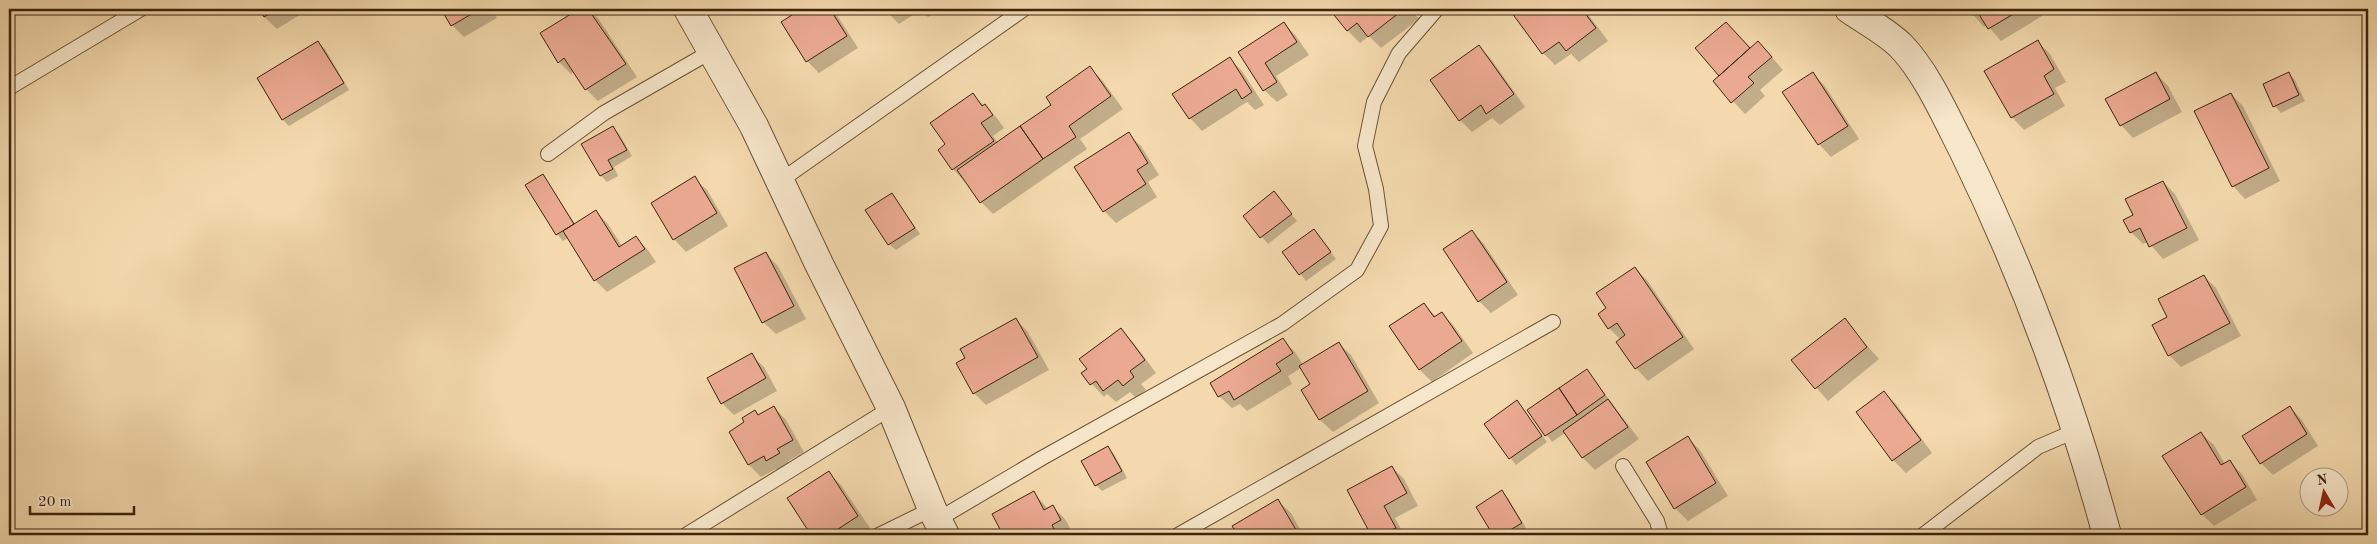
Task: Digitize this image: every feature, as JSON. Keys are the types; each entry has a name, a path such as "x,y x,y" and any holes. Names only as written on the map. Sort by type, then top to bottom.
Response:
{"street":[{"path":"688,9 754,126 890,408 938,521"},
{"path":"1849,9 1901,46 1934,92 1989,204 2058,377 2107,535"}],"lane":[{"path":"9,88 141,9"},
{"path":"780,181 1024,9"},
{"path":"879,535 938,521 1042,458 1282,324 1357,270 1381,226 1376,189 1365,146 1374,102 1399,53 1437,9"},
{"path":"548,154 604,113 712,50"},
{"path":"1178,535 1553,322"},
{"path":"686,535 890,408"},
{"path":"1923,535 2038,447 2074,431"},
{"path":"1623,466 1657,521 1661,535"}],"building":[{"path":"259,9 278,9 264,17"},
{"path":"441,9 480,9 451,26"},
{"path":"579,9 588,9 626,64 585,90 564,58 558,63 540,33"},
{"path":"801,9 830,9 847,36 806,62 781,22"},
{"path":"1342,9 1404,9 1368,37 1357,23 1347,31 1334,15"},
{"path":"1509,9 1582,9 1596,28 1566,51 1559,42 1542,54"},
{"path":"1967,9 2022,9 1988,29 1977,11 1971,15"},
{"path":"1284,22 1297,42 1265,63 1277,82 1263,91 1238,52"},
{"path":"1726,22 1750,48 1719,76 1695,48"},
{"path":"2038,40 2054,69 2044,76 2054,94 2011,118 1984,71"},
{"path":"318,41 344,83 282,120 257,78"},
{"path":"1758,41 1772,57 1748,77 1754,83 1731,103 1713,81"},
{"path":"1479,45 1514,94 1486,114 1481,105 1459,121 1430,80"},
{"path":"1230,57 1252,92 1242,99 1236,89 1189,119 1172,94"},
{"path":"1090,66 1111,96 1069,126 1076,137 1043,159 1020,126 1051,105 1046,97"},
{"path":"1813,72 1848,126 1818,145 1782,92"},
{"path":"2156,72 2170,99 2120,126 2105,99"},
{"path":"2289,72 2299,95 2273,107 2263,84"},
{"path":"973,93 982,106 985,104 993,115 981,123 994,141 952,170 938,150 945,144 930,123"},
{"path":"2231,93 2269,168 2232,187 2194,111"},
{"path":"613,126 627,150 608,160 613,169 600,176 581,144"},
{"path":"1020,126 1043,159 980,203 957,170"},
{"path":"1129,132 1148,163 1137,170 1146,184 1103,212 1074,167"},
{"path":"543,174 574,224 556,235 525,185"},
{"path":"695,176 717,213 673,240 651,203"},
{"path":"2163,181 2187,228 2149,247 2140,228 2130,233 2123,220 2133,215 2125,199"},
{"path":"1274,191 1292,214 1260,238 1243,216"},
{"path":"892,193 915,228 888,245 865,210"},
{"path":"596,210 619,247 636,236 645,249 594,281 563,231"},
{"path":"1314,229 1331,252 1299,275 1282,252"},
{"path":"1472,230 1507,282 1478,302 1443,249"},
{"path":"766,252 794,306 762,323 734,268"},
{"path":"1635,267 1683,337 1635,369 1616,342 1625,335 1617,323 1608,329 1598,314 1606,308 1596,293"},
{"path":"2204,275 2230,323 2168,356 2152,325 2167,317 2158,299"},
{"path":"1424,303 1434,317 1442,312 1462,341 1419,370 1389,326"},
{"path":"1016,318 1038,357 973,394 956,363 965,358 960,349"},
{"path":"1845,318 1867,347 1815,389 1791,360"},
{"path":"1121,328 1145,360 1130,371 1134,377 1123,386 1118,380 1103,391 1096,381 1090,385 1081,373 1087,369 1079,359"},
{"path":"1283,338 1293,353 1276,364 1281,371 1234,400 1229,391 1218,397 1210,383"},
{"path":"1339,342 1368,391 1319,420 1301,390 1310,384 1299,366"},
{"path":"752,353 766,378 721,404 707,378"},
{"path":"1587,369 1605,395 1577,415 1559,388"},
{"path":"1559,388 1577,415 1545,436 1527,410"},
{"path":"1884,391 1921,440 1892,461 1856,412"},
{"path":"1608,399 1628,427 1582,458 1563,431"},
{"path":"1517,400 1542,436 1509,459 1484,424"},
{"path":"774,406 793,440 777,449 780,453 766,461 764,456 748,465 729,432 744,422 742,418 755,410 758,415"},
{"path":"2290,406 2307,434 2260,464 2242,436"},
{"path":"2201,432 2221,465 2230,460 2246,487 2201,515 2162,456"},
{"path":"1688,436 1716,483 1674,509 1646,462"},
{"path":"1108,446 1122,471 1095,486 1081,461"},
{"path":"1392,466 1407,493 1384,506 1396,528 1383,535 1371,535 1347,490"},
{"path":"829,471 858,516 829,535 811,535 787,498"},
{"path":"1502,490 1522,523 1502,535 1493,535 1476,507"},
{"path":"1034,491 1044,510 1053,505 1061,520 1052,525 1057,535 1003,535 992,514"},
{"path":"1278,499 1299,535 1238,535 1232,526"}]}
